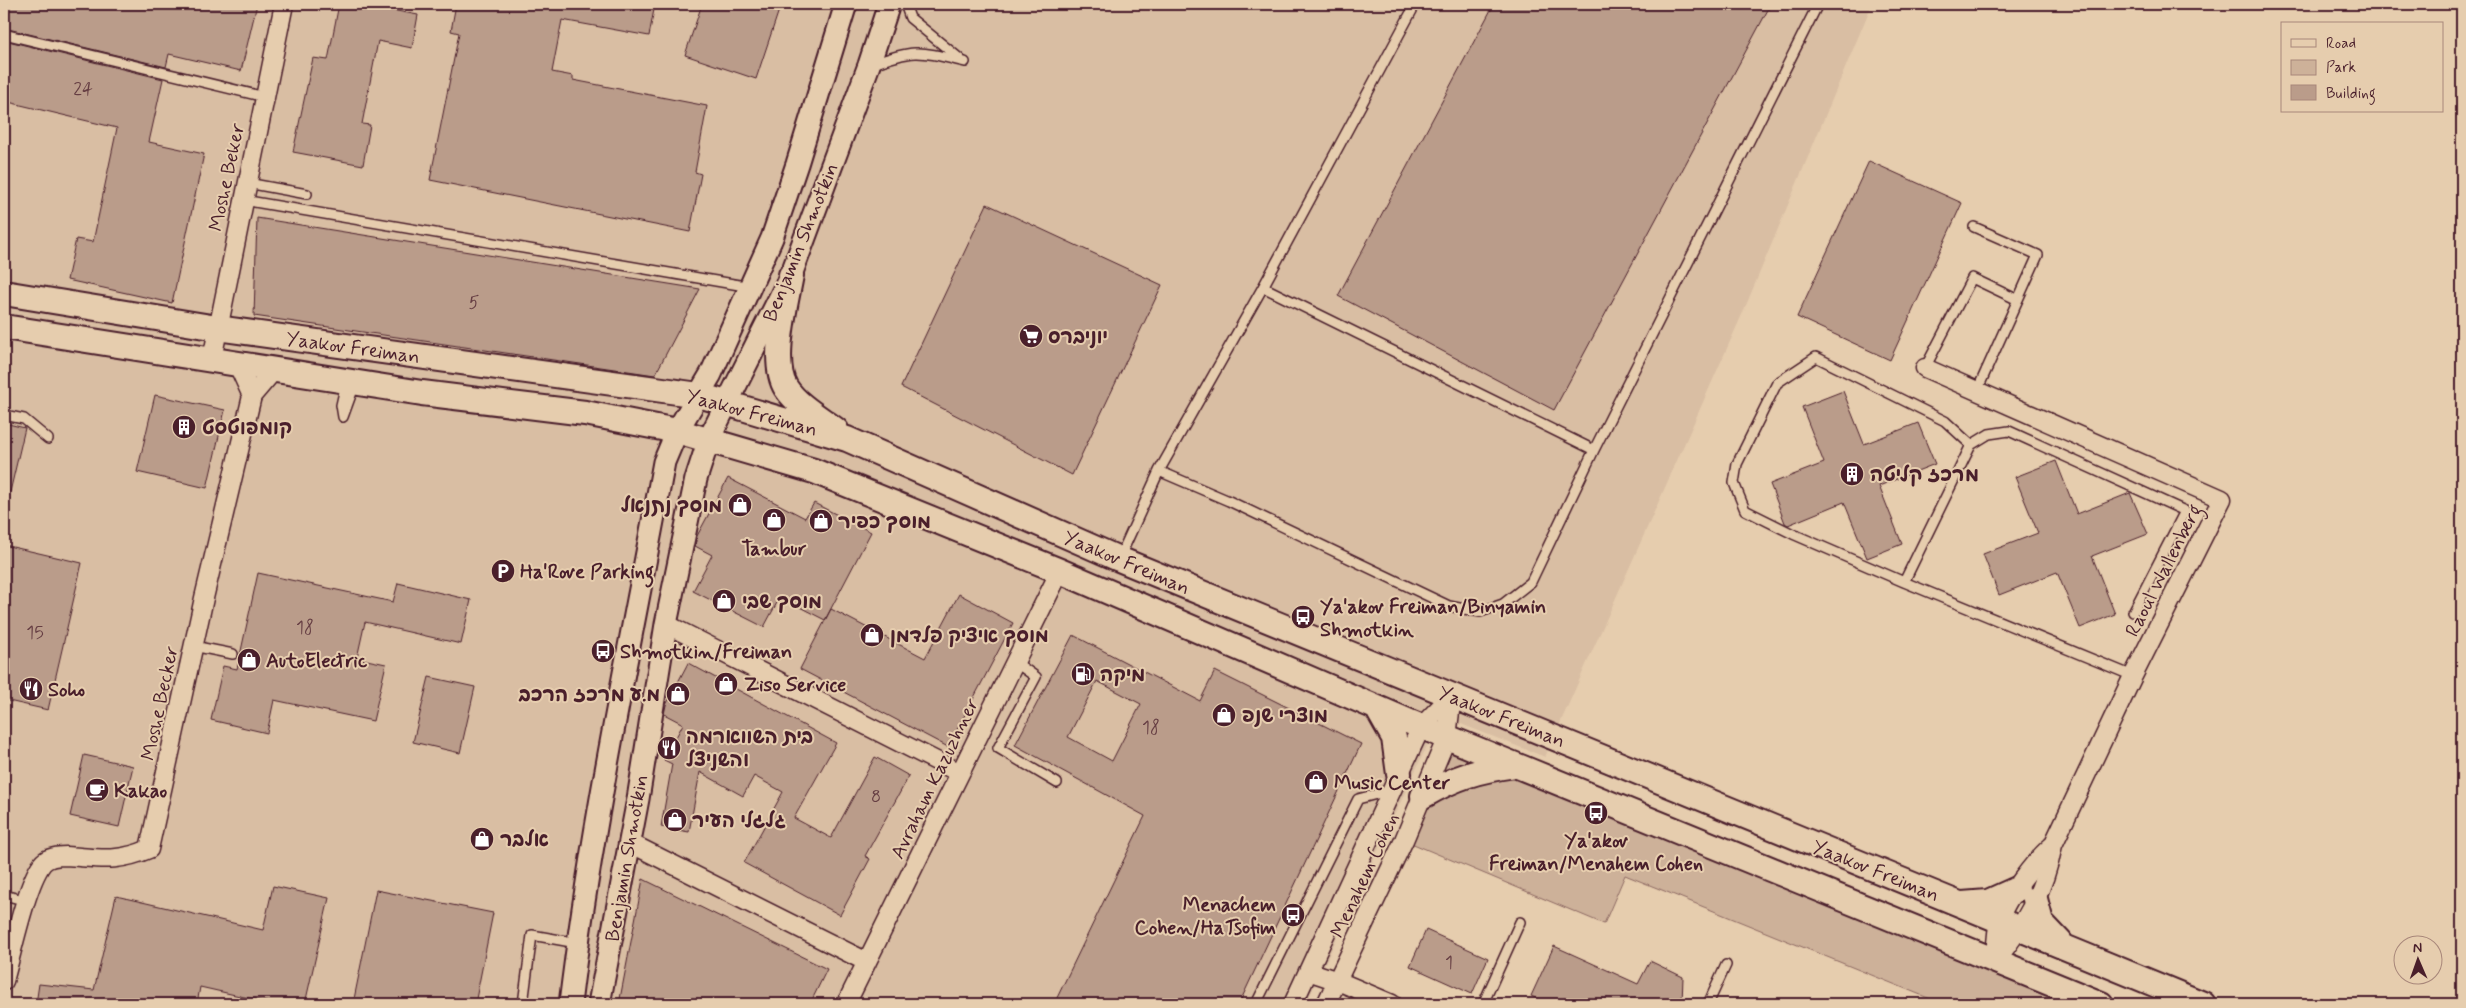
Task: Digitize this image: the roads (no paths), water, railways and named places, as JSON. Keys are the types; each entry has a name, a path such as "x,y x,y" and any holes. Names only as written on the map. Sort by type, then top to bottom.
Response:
{"main road":[{"path":"791,274 778,353 785,387 803,405 847,439"},
{"name":"Yaakov Freiman","path":"4,293 217,328 699,395 847,439 1119,559 2203,1004"},
{"name":"Yaakov Freiman","path":"4,327 352,381 586,413 709,439 814,470 1060,571 1421,727 2101,1004"},
{"path":"1377,708 1394,738 1396,782"},
{"path":"1423,796 1454,778 1472,772 1516,766"},
{"path":"1958,904 1988,902 2026,894 2044,927 2066,948"}],"street":[{"name":"Moshe Beker","path":"212,359 284,4"},
{"name":"Benjamin Shmotkin","path":"570,1004 577,943 664,462 676,431 711,374 772,238 797,164 846,4"},
{"name":"Benjamin Shmotkin","path":"599,1004 630,843 666,624 696,479 709,439 729,403 791,274 870,65 889,4"},
{"path":"238,363 252,396"},
{"name":"Raoul Wallenberg","path":"1925,368 1976,393 2222,500 2133,676 2053,844 2049,868 2026,894 2010,925 1995,961"},
{"name":"Moshe Becker","path":"4,981 34,880 42,864 48,858 65,856 92,860 117,858 133,856 149,849 193,646 252,396 275,369"},
{"name":"Avraham Kazuzhner","path":"846,1004 1060,571"},
{"path":"666,624 960,773"},
{"name":"Menahem Cohen","path":"1293,1004 1421,727 1452,695"},
{"name":"Menahem Cohen","path":"1326,1004 1423,796 1447,737 1452,695"},
{"path":"630,843 867,962"},
{"name":"Raoul Wallenberg","path":"2010,925 2026,894"},
{"path":"1308,972 1338,981 1392,1004"}],"lane":[{"path":"870,65 902,53 920,51 965,62 910,18 905,4"},
{"path":"1119,559 1160,470 1263,287 1414,4"},
{"path":"1160,470 1449,606 1480,612 1503,604 1531,582 1594,450 1818,4"},
{"path":"4,34 265,96"},
{"path":"247,183 307,194"},
{"path":"243,200 750,287"},
{"path":"1974,227 2038,255 2016,299 1976,393"},
{"path":"1925,368 1972,278 2016,299"},
{"path":"1263,287 1594,450"},
{"path":"1971,445 1945,421 1816,357 1777,383 1737,464 1734,483 1745,510 1793,534 1904,582 2133,676"},
{"path":"4,415 24,419 48,439"},
{"path":"1904,582 1971,445 1989,434 2009,431 2185,511 2133,612"},
{"path":"193,646 233,654"},
{"path":"1015,662 1036,677 998,748 1057,782"},
{"path":"1256,1004 1358,799 1396,782"},
{"path":"4,895 27,901"},
{"path":"1483,1004 1520,922"},
{"path":"523,1004 532,935 577,943"},
{"path":"1708,1004 1726,965"}],"place":[{"name":"יוניברס","path":"1031,336"},
{"name":"קומפוטסט","path":"184,427"},
{"name":"מרכז קליטה","path":"1852,474"},
{"name":"מוסך נתנאל","path":"740,505"},
{"name":"Tambur","path":"774,520"},
{"name":"מוסך כפיר","path":"821,521"},
{"name":"Ha'Rove Parking","path":"503,571"},
{"name":"מוסך שבי","path":"724,601"},
{"name":"Ya'akov Freiman/Binyamin Shmotkin","path":"1303,617"},
{"name":"מוסך איציק פלדמן","path":"872,635"},
{"name":"Shmotkin/Freiman","path":"603,651"},
{"name":"AutoElectric","path":"249,660"},
{"name":"מיקה","path":"1083,674"},
{"name":"Ziso Service","path":"726,684"},
{"name":"Soho","path":"31,689"},
{"name":"מ.ע מרכז הרכב","path":"678,694"},
{"name":"מוצרי שנפ","path":"1224,715"},
{"name":"בית השווארמה והשניצל","path":"669,748"},
{"name":"Music Center","path":"1316,782"},
{"name":"Kakao","path":"97,790"},
{"name":"Ya'akov Freiman/Menahem Cohen","path":"1596,813"},
{"name":"גלגלי העיר","path":"675,820"},
{"name":"אלבר","path":"482,839"},
{"name":"Menachem Cohen/HaTsofim","path":"1293,915"}]}
